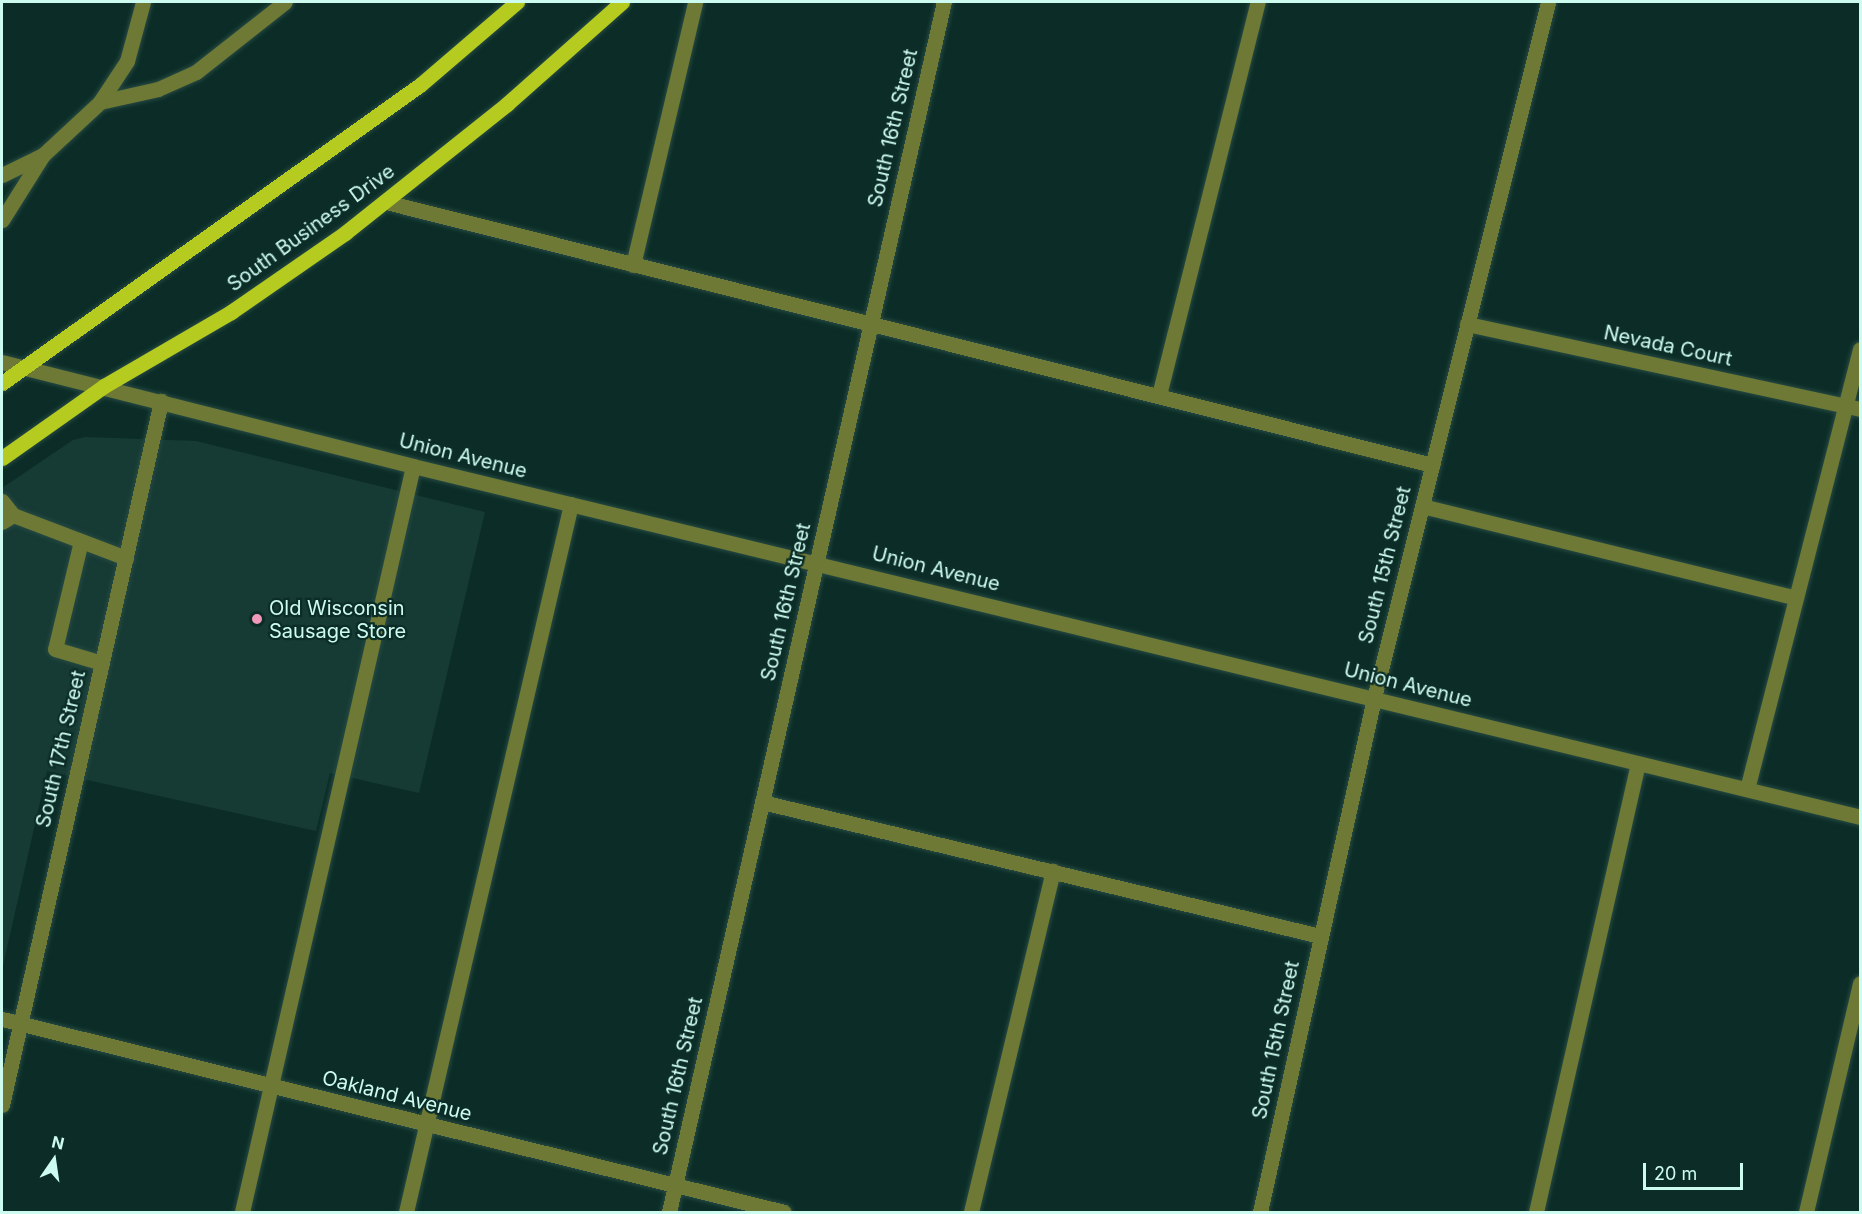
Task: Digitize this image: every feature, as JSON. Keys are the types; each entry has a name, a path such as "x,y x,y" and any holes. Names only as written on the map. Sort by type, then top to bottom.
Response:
{"main road":[{"path":"2,383 420,86 517,2"},
{"name":"South Business Drive","path":"2,458 104,386 231,312 386,202 507,104 622,2"}],"street":[{"path":"2,220 43,155 100,102 127,62 143,2"},
{"path":"100,102 158,89 196,72 285,2"},
{"path":"633,265 695,2"},
{"name":"South 16th Street","path":"669,1212 944,2"},
{"path":"1159,395 1258,2"},
{"name":"South 15th Street","path":"1260,1212 1374,698 1548,2"},
{"path":"2,176 43,155"},
{"path":"386,202 870,326 1159,395 1432,465"},
{"name":"Nevada Court","path":"1467,324 1853,408"},
{"path":"1747,789 1796,598 1853,408 1860,349"},
{"name":"Union Avenue","path":"2,362 413,466 1860,817"},
{"name":"South 17th Street","path":"2,1105 161,401"},
{"path":"242,1212 413,466"},
{"path":"2,501 7,519 81,541 126,558"},
{"path":"406,1212 571,504"},
{"path":"1422,506 1796,598"},
{"path":"81,541 55,650 102,663"},
{"path":"1536,1212 1638,763"},
{"path":"762,802 1320,936"},
{"path":"971,1212 1053,871"},
{"path":"1806,1212 1860,983"},
{"name":"Oakland Avenue","path":"2,1019 784,1212"}],"shaded area":[{"path":"85,437 196,441 485,512 419,793 330,773 316,831 47,771 2,970 2,488 73,440"}],"place":[{"name":"Old Wisconsin Sausage Store","path":"257,619"}]}
